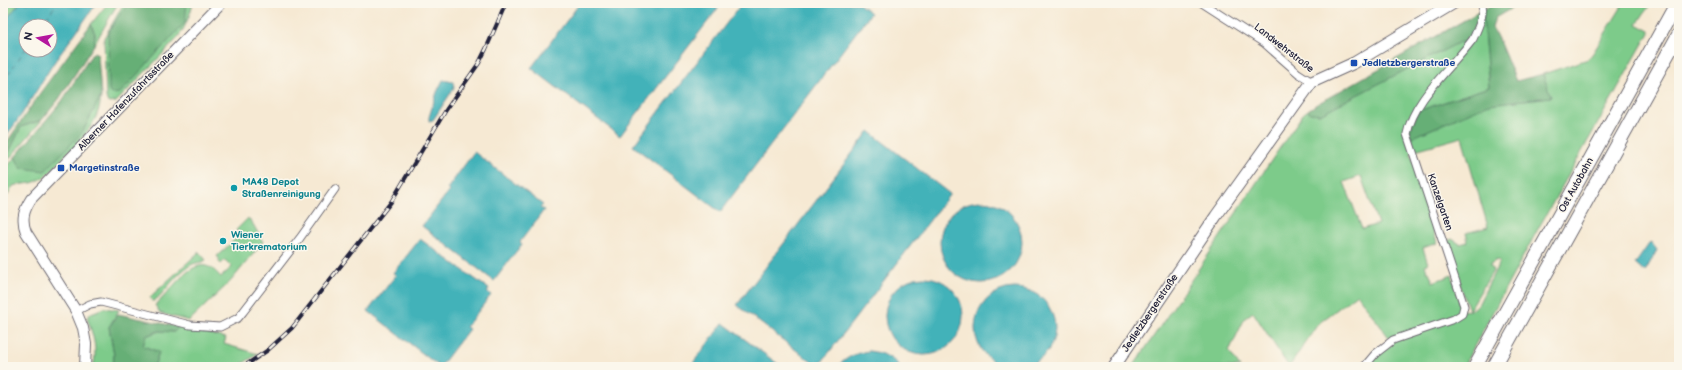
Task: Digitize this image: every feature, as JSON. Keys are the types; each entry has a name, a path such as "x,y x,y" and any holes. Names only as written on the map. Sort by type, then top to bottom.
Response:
{"highway":[{"name":"Ost Autobahn","path":"1475,367 1677,3"},
{"name":"Ost Autobahn","path":"1494,367 1679,34"}],"main road":[{"path":"1312,82 1354,63 1454,3"},
{"name":"Jedletzbergerstraße","path":"1114,367 1216,216 1312,82"}],"street":[{"name":"Alberner Hafenzufahrtsstraße","path":"76,311 26,232 23,224 23,216 26,208 31,199 221,3"},
{"name":"Landwehrstraße","path":"1202,3 1264,43 1298,73 1312,82"},
{"name":"Kanzelgarten","path":"1364,367 1375,354 1393,340 1454,319 1462,314 1464,306 1407,134 1413,117 1427,94 1473,39 1482,15 1482,3"},
{"path":"85,367 86,344 83,328 76,311 85,306 101,302 190,325 220,326 238,318 300,238 335,189"}],"green space":[{"path":"3,3 20,3 3,23"},
{"path":"108,3 118,3 94,45 95,34 91,24"},
{"path":"124,3 193,3 186,23 175,41 116,102 110,103 107,101 106,97 104,38"},
{"path":"129,3 187,3 185,23 120,93 111,94 109,91 108,33"},
{"path":"1496,3 1521,3 1495,18 1492,27 1516,81 1543,74 1551,97 1489,104 1411,138 1410,131 1418,111 1489,87 1483,20 1484,9"},
{"path":"1624,3 1651,3 1637,24 1650,31 1538,229 1463,367 1366,367 1374,358 1393,343 1357,294 1318,324 1289,367 1253,312 1245,318 1229,351 1240,367 1133,367 1279,149 1303,114 1308,110 1484,9 1483,20 1489,87 1418,111 1412,137 1489,104 1550,97 1543,74 1588,59","holes":["1462,137 1488,227 1466,233 1468,242 1460,244 1452,239 1445,242 1469,310 1460,310 1459,300 1452,275 1433,282 1429,272 1427,272 1425,265 1428,264 1423,248 1437,243 1411,153 1415,150","1361,176 1378,224 1362,229 1344,182","1497,260 1500,261 1479,303 1473,309 1469,310 1493,271 1490,264"]},
{"path":"1479,12 1476,25 1466,44 1460,42 1320,114 1310,113 1308,110 1317,104"},
{"path":"91,24 95,34 94,45 59,99 42,120 21,127 8,155 3,161 3,148 40,93"},
{"path":"95,52 98,55 101,96 82,133 45,171 21,168 15,157 62,101 92,54"},
{"path":"101,96 98,113 95,120 71,151 70,150 51,172 42,179 34,182 13,186 8,195 3,197 3,172 15,157 22,168 82,133"},
{"path":"42,120 3,166 21,127"},
{"path":"248,218 263,242 230,282 189,321 160,313 155,305 187,272 202,266 209,267 221,277 232,267 225,260 221,264 218,261 220,260 217,256 240,235 236,230"},
{"path":"199,252 206,260 193,264 185,269 153,302 150,297"},
{"path":"105,308 119,310 109,327 114,355 113,367 93,367 95,348 87,318 91,313"},
{"path":"118,314 179,327 174,332 159,331 146,336 143,346 159,352 154,367 113,367 114,355 109,327"},
{"path":"179,327 226,338 224,344 258,354 237,367 154,367 159,352 143,346 146,336 159,331 174,332"}],"water":[{"path":"20,3 97,3 58,57 58,18 18,18 18,58 57,58 3,141 3,23"},
{"path":"580,3 722,3 620,136 531,68"},
{"path":"742,3 858,3 871,13 720,212 633,146"},
{"path":"443,80 453,82 454,88 433,120 429,121 437,92"},
{"path":"869,131 950,194 818,367 737,305"},
{"path":"474,152 543,205 540,208 544,210 520,242 522,244 494,281 422,226 449,191 447,189"},
{"path":"981,201 997,204 1010,213 1019,226 1022,242 1019,258 1010,271 997,280 981,283 965,280 952,271 943,258 940,242 943,226 952,213 965,204"},
{"path":"420,239 489,289 487,292 491,295 466,327 469,329 440,367 368,311 396,275 393,273"},
{"path":"1651,242 1657,250 1646,270 1643,271 1635,264"},
{"path":"924,277 939,280 951,289 960,301 963,316 960,331 951,343 939,352 924,355 909,352 897,343 888,331 885,316 888,301 897,289 909,280"},
{"path":"1015,288 1030,291 1043,300 1052,313 1055,328 1052,343 1043,356 1030,365 1015,368 1000,365 987,356 978,343 975,328 978,313 987,300 1000,291"},
{"path":"723,323 782,367 690,367"},
{"path":"869,351 886,356 901,367 837,367 852,356"}],"ferry route":[{"path":"47,18 57,3"},
{"path":"3,82 19,58"}],"railway":[{"path":"243,367 268,350 292,328 391,202 446,110 479,63 506,3"}],"place":[{"name":"Jedletzbergerstraße","path":"1354,63"},
{"name":"Margetinstraße","path":"61,168"},
{"name":"MA48 Depot Straßenreinigung","path":"234,188"},
{"name":"Wiener Tierkrematorium","path":"223,241"}]}
